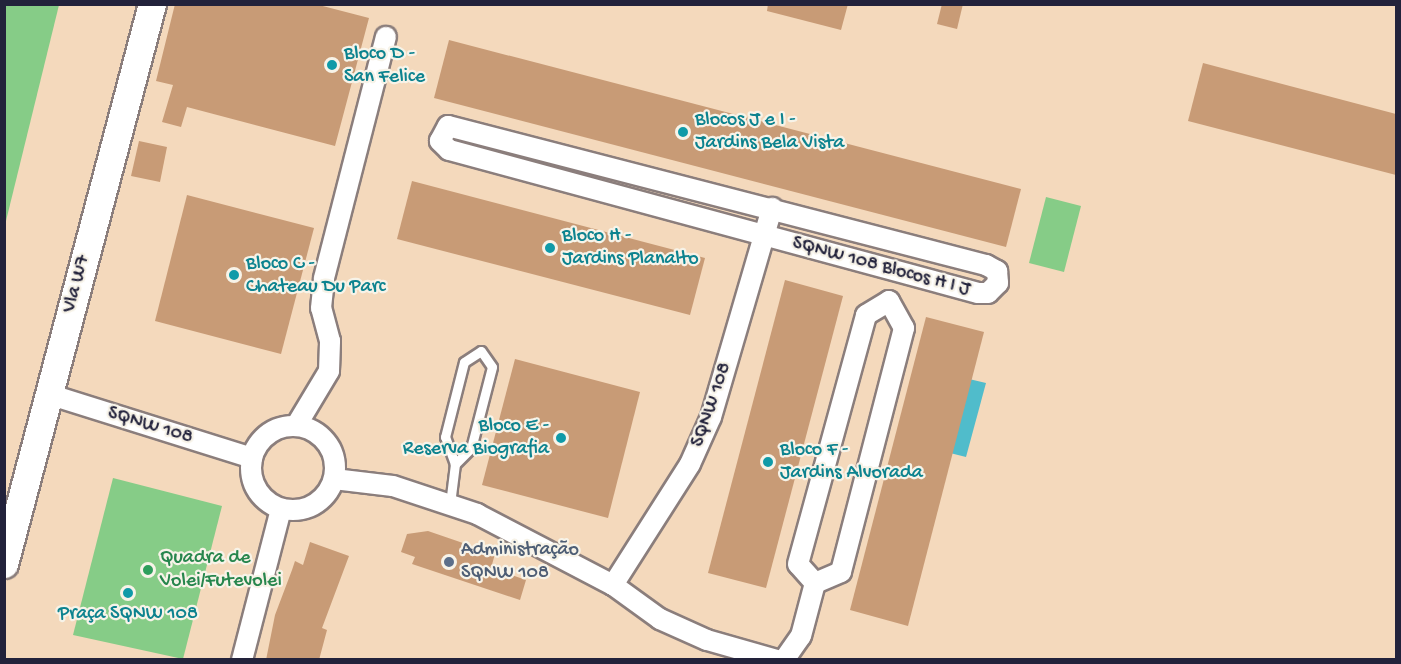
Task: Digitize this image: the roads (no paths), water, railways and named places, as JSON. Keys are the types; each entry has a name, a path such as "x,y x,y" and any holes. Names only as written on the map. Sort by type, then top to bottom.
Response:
{"main road":[{"name":"Vla W7","path":"4,564 152,4"}],"street":[{"path":"296,426 329,371 330,341 321,308 324,278 386,37"},
{"name":"SQNW 108 Blocos H I J","path":"448,126 453,126 772,208 986,265 997,271 998,283 988,293 978,292 765,236 449,150 441,144 440,136 448,126"},
{"name":"SQNW 108","path":"614,585 690,464 711,417 772,208"},
{"path":"889,301 904,328 841,572 815,583 798,564 867,315 889,301"},
{"name":"SQNW 108","path":"48,394 252,458"},
{"path":"296,426 314,431 327,443 334,460 334,479 325,494 311,505 281,509 269,503 255,486 252,458 268,434 276,429 296,426"},
{"path":"334,479 393,486 450,504 523,535 614,585 679,627 707,640 777,660"},
{"path":"242,660 281,509"},
{"path":"784,660 801,636 815,583"}],"lane":[{"path":"450,504 455,464 445,437 464,362 481,351 492,367 471,448 455,464"}],"water":[{"path":"969,379 986,383 966,457 950,453"}],"place":[{"name":"Bloco D - San Felice","path":"332,65"},
{"name":"Blocos J e I - Jardins Bela Vista","path":"683,132"},
{"name":"Bloco H - Jardins Planalto","path":"550,248"},
{"name":"Bloco C - Chateau Du Parc","path":"234,275"},
{"name":"Bloco E - Reserva Biografia","path":"561,438"},
{"name":"Bloco F - Jardins Alvorada","path":"768,462"},
{"name":"Administração SQNW 108","path":"449,562"},
{"name":"Quadra de Volei/Futevolei","path":"148,570"},
{"name":"Praça SQNW 108","path":"128,593"}]}
